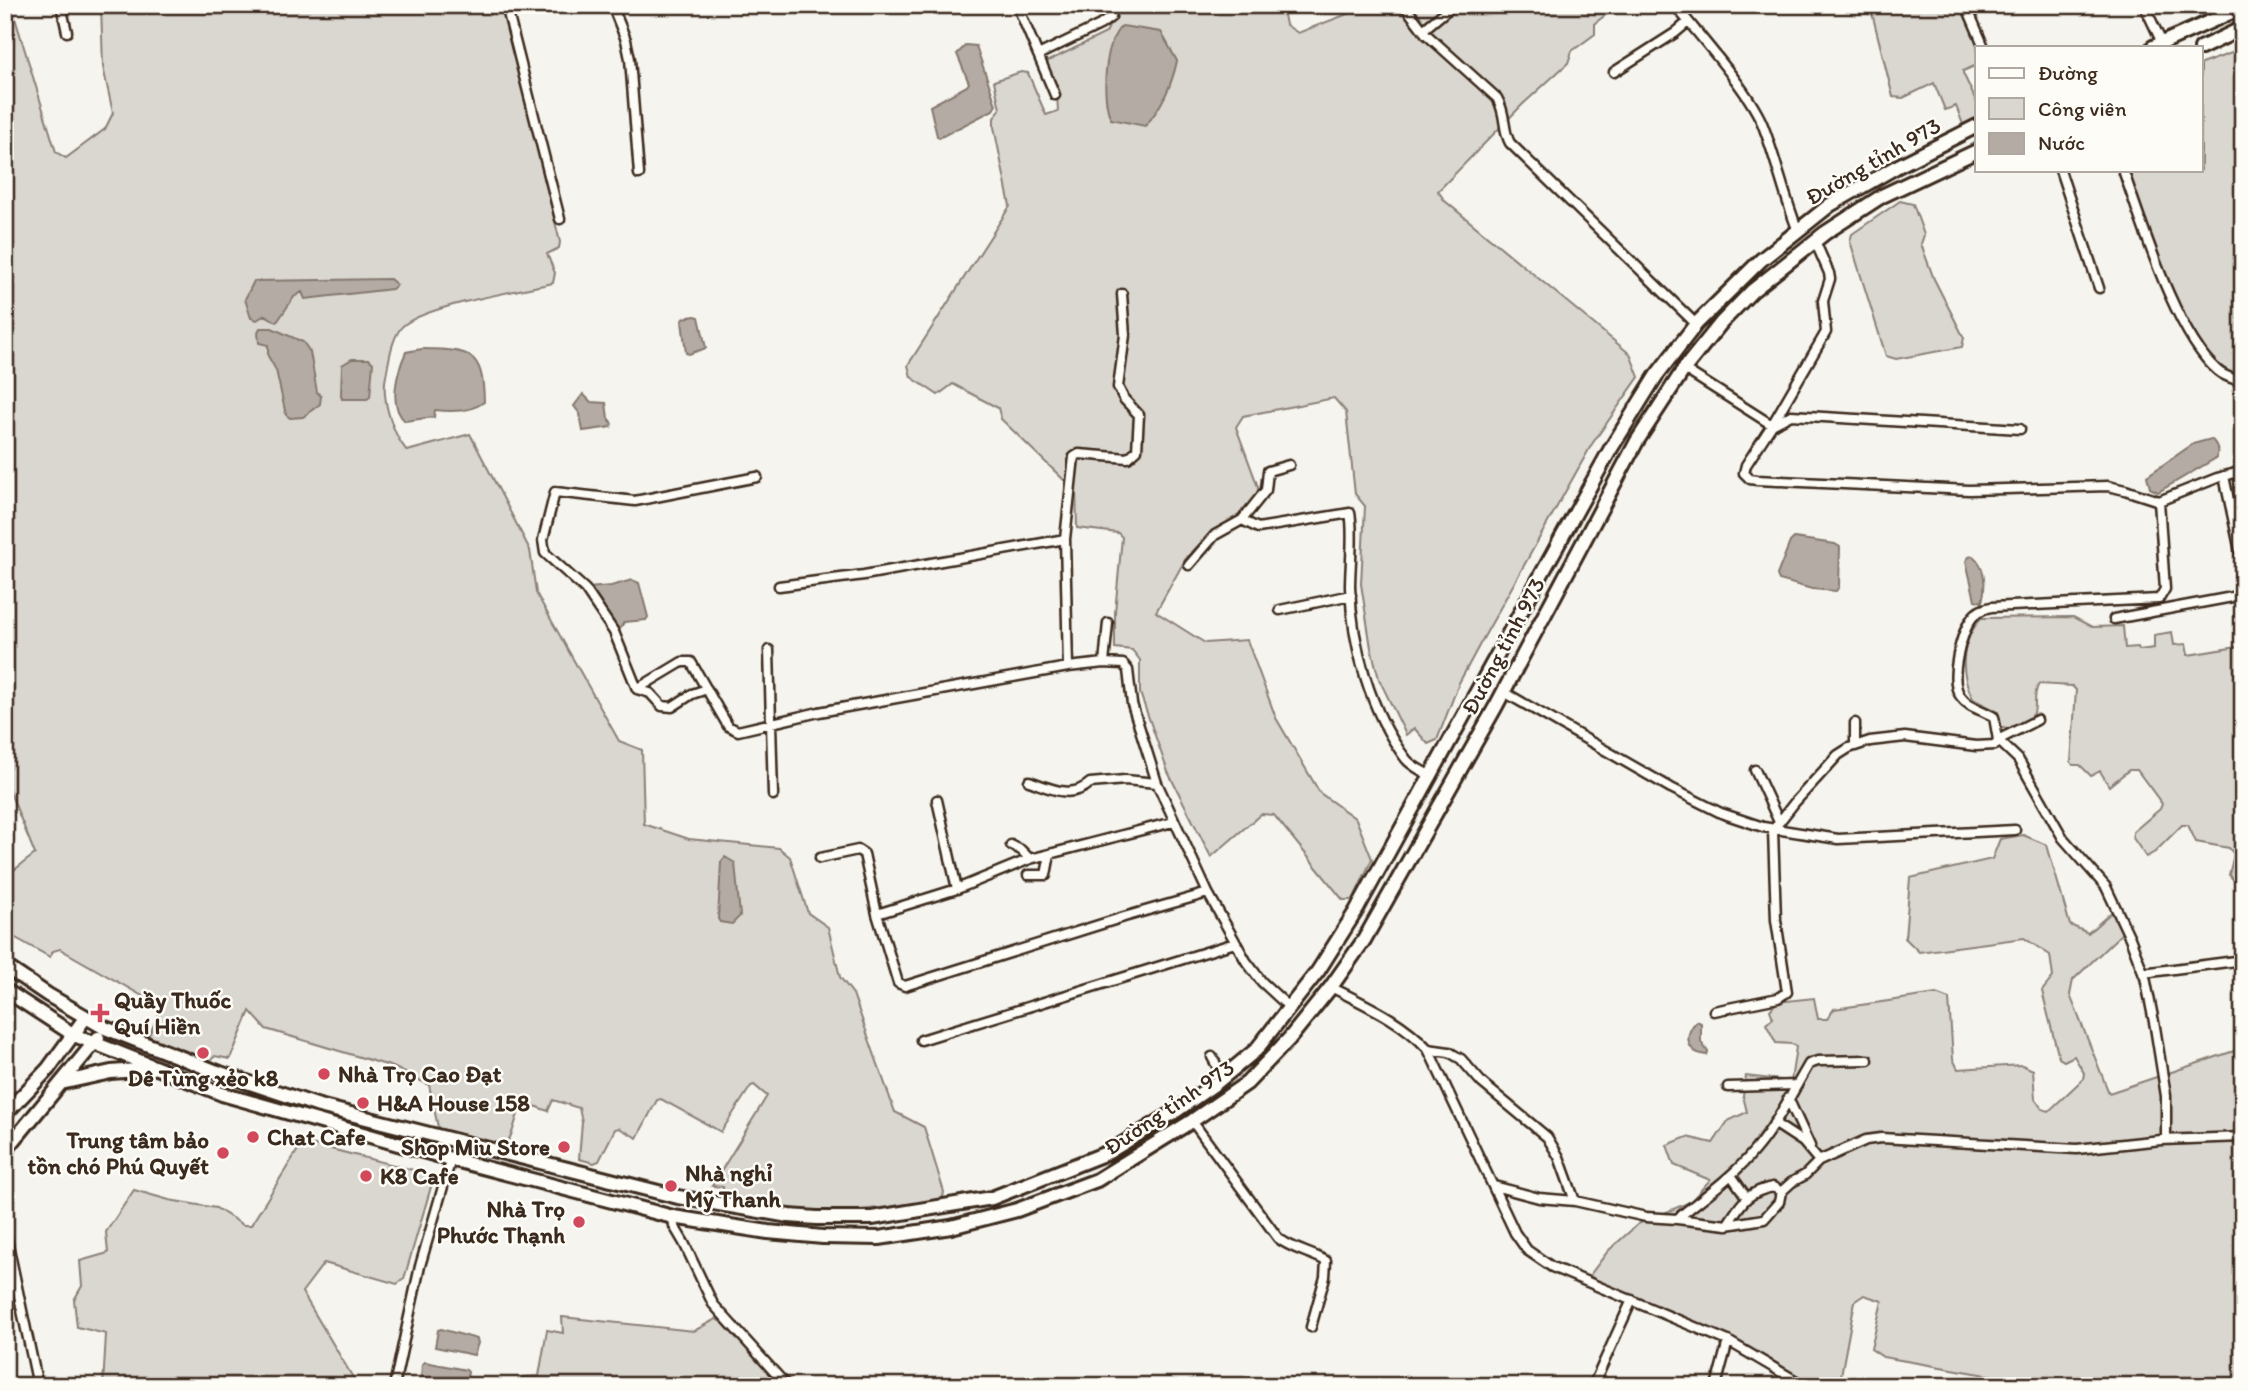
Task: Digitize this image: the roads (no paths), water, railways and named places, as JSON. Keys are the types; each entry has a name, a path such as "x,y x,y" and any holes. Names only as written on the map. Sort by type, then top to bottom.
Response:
{"main road":[{"path":"2158,45 2243,7"},
{"path":"2202,48 2243,28"},
{"name":"Đường tỉnh 973","path":"5,966 105,1028 268,1090 446,1140 678,1197 757,1212 817,1218 872,1217 992,1198 1109,1152 1223,1077 1256,1050 1318,971 1356,911 1432,777 1610,450 1656,376 1696,324 1761,260 1830,205 1896,166 1975,127"},
{"name":"Đường tỉnh 973","path":"5,990 74,1035 95,1045 267,1109 673,1217 768,1232 879,1238 951,1227 1017,1210 1097,1180 1247,1083 1289,1039 1331,987 1364,940 1504,692 1637,441 1684,369 1721,323 1752,290 1815,241 1882,197 1975,152"},
{"path":"1432,777 1451,784"},
{"path":"5,1114 48,1069 85,1018"},
{"path":"5,1151 95,1045 105,1028"},
{"path":"61,1083 111,1072 154,1068"},
{"path":"673,1217 678,1197"}],"street":[{"path":"61,5 67,32"},
{"path":"506,5 560,219"},
{"path":"612,5 630,59 639,174"},
{"path":"1017,5 1055,95"},
{"path":"1038,55 1100,25 1111,17 1113,5"},
{"path":"1404,5 1423,30 1497,98 1504,112 1506,136 1510,143 1696,324"},
{"path":"1423,30 1453,5"},
{"path":"1675,5 1750,101 1761,122 1786,203 1798,231"},
{"path":"1966,5 1984,46"},
{"path":"2144,5 2158,45"},
{"path":"1614,72 1688,22"},
{"path":"2061,172 2099,288"},
{"path":"2124,172 2158,266 2194,342 2218,371 2243,382"},
{"path":"1815,241 1830,279 1823,301 1826,332 1746,465 1744,473 1750,479 1969,490 2108,486 2159,501 2243,471"},
{"path":"1068,667 1065,538 1074,457 1079,454 1128,458 1137,450 1139,415 1124,399 1118,387 1125,335 1122,294"},
{"path":"1684,369 1772,425"},
{"path":"1772,425 1791,415 2020,429"},
{"path":"1189,565 1215,535 1242,520 1266,490 1268,471 1289,465"},
{"path":"2224,476 2243,565"},
{"path":"637,689 614,632 585,589 545,553 543,540 555,492 635,501 757,477"},
{"path":"2159,501 2165,589 2159,599 1991,607 1979,610 1972,618 1961,642 1955,683 1961,698 1994,718 1998,740 2018,759 2063,838 2106,887 2130,938 2143,973 2166,1096 2166,1139"},
{"path":"1242,520 1261,527 1350,513 1351,595 1361,657 1378,710 1407,761 1432,777"},
{"path":"779,586 864,575 1065,538"},
{"path":"1280,610 1351,595"},
{"path":"2114,619 2243,595"},
{"path":"1104,663 1108,623"},
{"path":"769,650 773,795"},
{"path":"637,689 687,660 695,668 728,726 738,732 771,722 1068,667 1119,663 1128,670 1132,704 1157,783 1208,893 1235,943 1262,982 1290,1008"},
{"path":"637,689 650,693 662,706 672,707 692,694 707,689"},
{"path":"1504,692 1671,788 1721,813 1773,830 1838,839 2015,830"},
{"path":"1714,1011 1778,998 1787,992 1776,920 1773,830 1839,755 1870,741 1905,737 1985,747 1995,745 1998,740 2037,720"},
{"path":"1855,723 1855,746"},
{"path":"1755,770 1779,822"},
{"path":"1029,780 1071,792 1082,790 1090,783 1125,780 1157,783"},
{"path":"937,800 957,889"},
{"path":"877,914 957,889 1030,859 1173,822"},
{"path":"1011,845 1030,859"},
{"path":"820,858 861,852 864,854 877,914 898,983 905,986 1125,916 1208,893"},
{"path":"1028,875 1046,874 1050,854"},
{"path":"921,1040 1235,943"},
{"path":"2143,973 2243,960"},
{"path":"1331,987 1404,1027 1428,1049 1515,1233 1527,1250 1552,1267 1728,1341 1805,1386"},
{"path":"1428,1049 1449,1052 1461,1059 1482,1083 1547,1137 1559,1157 1575,1201"},
{"path":"1212,1057 1223,1077"},
{"path":"1677,1219 1731,1175 1755,1150 1809,1064 1818,1061 1868,1060"},
{"path":"1728,1087 1797,1085"},
{"path":"1788,1098 1819,1161"},
{"path":"1192,1121 1278,1237 1286,1244 1326,1261 1325,1277 1311,1327"},
{"path":"1774,1123 1812,1151"},
{"path":"1494,1186 1539,1198 1575,1201 1646,1217 1727,1226 1764,1219 1779,1202 1782,1192 1819,1161 1866,1140 1881,1138 2077,1149 2166,1139 2243,1137"},
{"path":"394,1386 447,1158"},
{"path":"1731,1175 1747,1198"},
{"path":"1727,1226 1752,1193 1773,1187 1782,1192"},
{"path":"673,1217 674,1226 713,1304 788,1386"},
{"path":"5,1230 38,1386"},
{"path":"1593,1386 1632,1300"},
{"path":"1716,1386 1728,1341"}],"water":[{"path":"1122,26 1161,32 1177,61 1165,95 1145,126 1111,119 1108,110 1105,85 1108,57 1111,44"},
{"path":"966,45 976,46 996,105 993,110 939,138 930,106 969,83 957,54"},
{"path":"390,279 397,285 392,289 305,299 302,292 294,297 277,322 265,315 257,320 251,318 245,299 254,281"},
{"path":"699,317 706,348 689,354 686,353 682,321 683,318"},
{"path":"260,328 272,328 303,342 310,352 317,392 321,396 320,404 303,417 290,418 286,415 276,370 268,356 268,345 259,343"},
{"path":"422,349 452,350 471,356 481,372 484,402 461,410 435,410 434,417 405,421 396,406 397,378 406,352"},
{"path":"352,359 369,359 373,363 370,397 367,399 342,399 342,365"},
{"path":"583,394 591,402 606,403 611,427 583,431 580,414 574,406"},
{"path":"2211,439 2217,448 2216,458 2158,492 2150,488 2147,476 2193,444"},
{"path":"1794,538 1840,547 1839,587 1836,591 1812,589 1779,580 1777,575"},
{"path":"1973,556 1984,577 1982,602 1975,600 1966,561"},
{"path":"632,580 639,583 648,617 646,620 624,622 619,631 597,599 592,596 589,588"},
{"path":"725,857 735,863 740,916 732,924 720,922 718,919 721,862"},
{"path":"1697,1021 1701,1023 1701,1042 1708,1052 1707,1055 1695,1051 1689,1042 1688,1037"},
{"path":"438,1330 477,1339 474,1355 435,1347"},
{"path":"425,1362 466,1370 466,1383 421,1377 422,1364"}],"place":[{"name":"Quầy Thuốc Quí Hiền","path":"100,1013"},
{"name":"Dê Tùng xẻo k8","path":"203,1053"},
{"name":"Nhà Trọ Cao Đạt","path":"324,1074"},
{"name":"H&A House 158","path":"363,1103"},
{"name":"Chat Cafe","path":"253,1137"},
{"name":"Shop Miu Store","path":"564,1147"},
{"name":"Trung tâm bảo tồn chó Phú Quyết","path":"223,1153"},
{"name":"K8 Cafe","path":"366,1176"},
{"name":"Nhà nghỉ Mỹ Thanh","path":"671,1186"},
{"name":"Nhà Trọ Phước Thạnh","path":"579,1222"}]}
